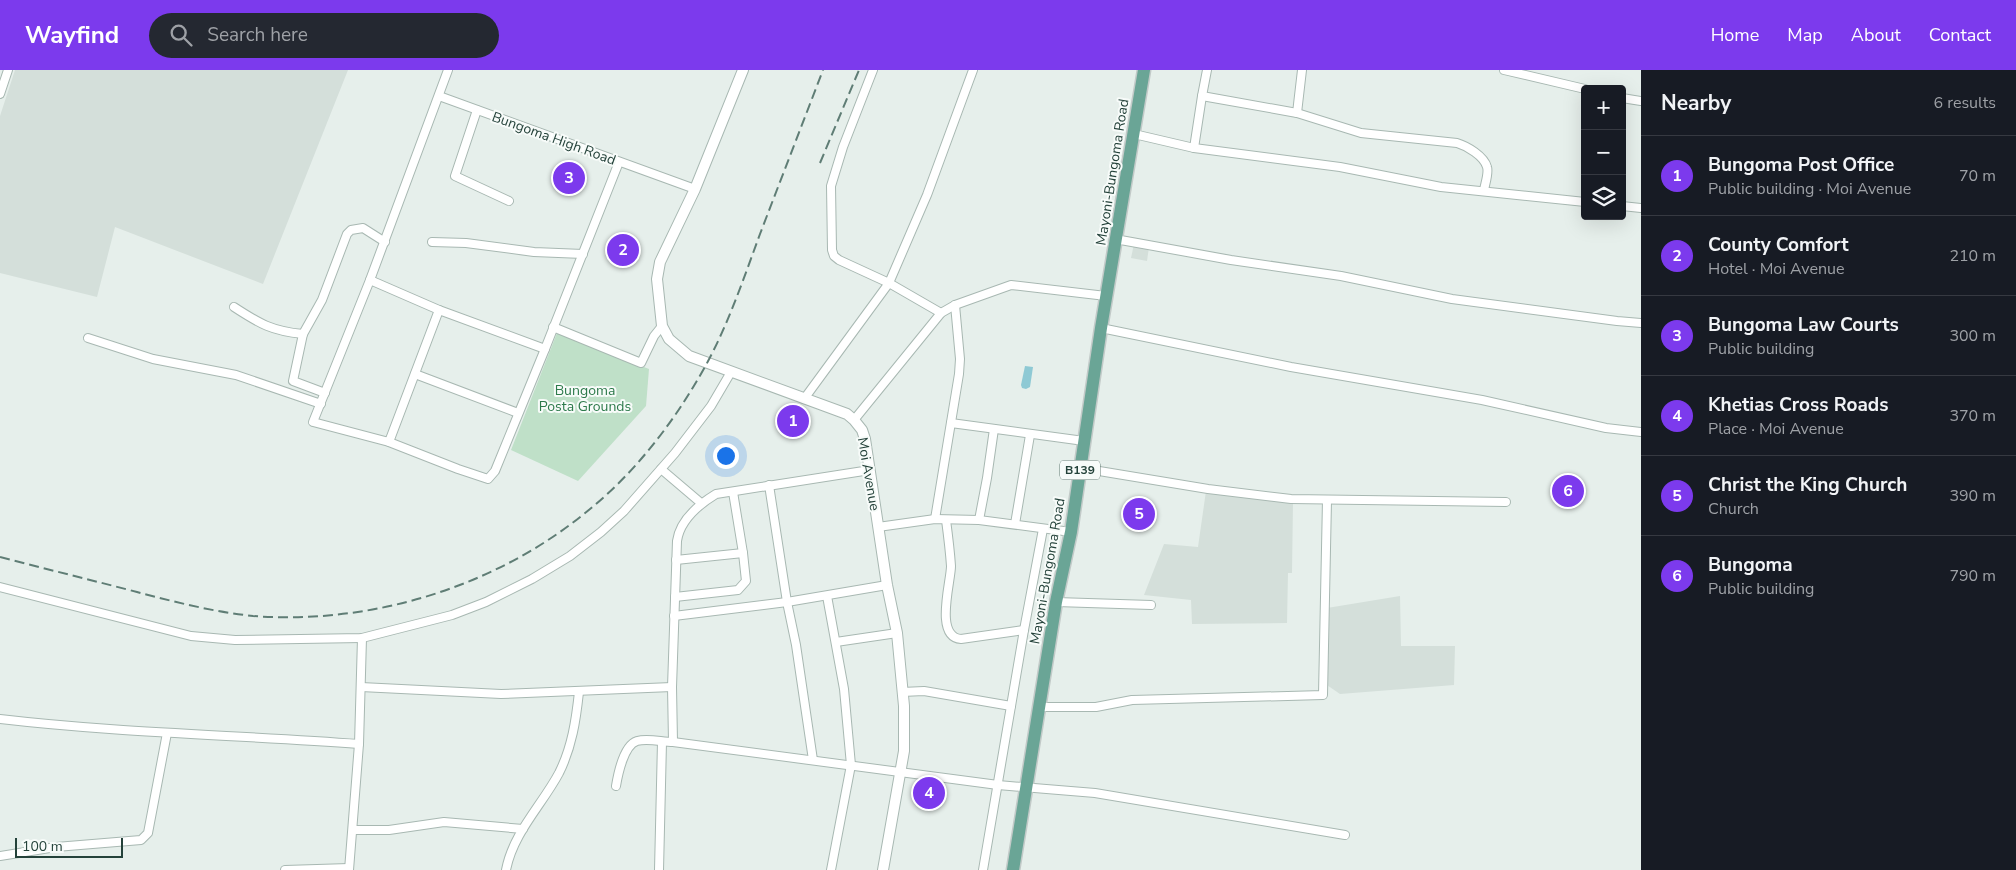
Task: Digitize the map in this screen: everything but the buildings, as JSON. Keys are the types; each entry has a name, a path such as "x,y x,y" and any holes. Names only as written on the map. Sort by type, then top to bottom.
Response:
{"main road":[{"name":"Mayoni-Bungoma Road","path":"1013,870 1056,602 1071,532 1115,239 1144,70"}],"street":[{"path":"0,94 8,70"},
{"path":"448,70 385,242 313,422 389,442 488,479 495,471 619,162"},
{"name":"Moi Avenue","path":"743,70 695,189 660,262 657,292 662,326 669,339 690,356 847,414 862,430 865,439 887,584 897,633 905,732 883,870"},
{"path":"873,70 843,147 832,186 832,250 834,256 839,260 889,283 940,313"},
{"path":"804,399 889,283 927,195 973,70"},
{"path":"1194,148 1207,70"},
{"path":"1297,113 1302,70"},
{"path":"1504,70 1581,88"},
{"name":"Bungoma High Road","path":"439,96 695,189"},
{"path":"1202,96 1297,113 1361,133 1457,143 1466,146 1485,162 1488,168 1484,190"},
{"path":"1626,99 1641,101"},
{"path":"477,110 454,176 510,201"},
{"path":"1134,134 1194,148 1340,167 1441,187 1581,202"},
{"path":"1626,206 1641,208"},
{"path":"326,393 293,381 303,334 322,300 347,234 351,230 363,228 385,242"},
{"path":"1115,239 1231,260 1341,276 1452,299 1641,323"},
{"path":"432,242 466,243 534,252 583,254"},
{"path":"370,280 439,310 545,349"},
{"path":"854,420 940,313 955,305 1012,285 1106,296"},
{"path":"935,519 959,374 960,359 955,305"},
{"path":"234,307 268,328 303,334"},
{"path":"389,442 439,310"},
{"path":"553,328 642,363 654,336 662,326"},
{"path":"1101,328 1291,367 1482,400 1606,428 1641,432"},
{"path":"88,338 154,359 236,375 321,404"},
{"path":"0,587 191,636 235,640 362,638 452,615 486,602 532,579 570,556 601,532 624,511 661,469 711,406 731,372"},
{"path":"414,374 518,413"},
{"path":"951,423 1084,441"},
{"path":"979,520 994,429"},
{"path":"1015,524 1030,435"},
{"path":"1080,468 1208,489 1291,499 1506,502"},
{"path":"661,469 701,503"},
{"path":"673,742 672,687 676,560 677,541 681,526 701,503 716,494 870,470"},
{"path":"769,485 813,760"},
{"path":"675,598 738,590 746,581 744,553 733,492"},
{"path":"1038,707 1096,707 1132,700 1323,695 1327,500"},
{"path":"878,528 935,519 979,520 1071,532"},
{"path":"946,520 951,568 946,596 946,613 950,633 961,639 1024,630"},
{"path":"983,870 1024,630 1044,529"},
{"path":"676,560 744,553"},
{"path":"674,616 827,596 887,584"},
{"path":"827,596 846,705 851,765 831,870"},
{"path":"1056,602 1151,605"},
{"path":"836,642 897,633"},
{"path":"285,870 349,869 359,744 362,638"},
{"path":"361,687 501,694 672,687"},
{"path":"902,692 924,691 1011,706"},
{"path":"506,870 512,851 523,829 559,772 575,725 580,692"},
{"path":"0,719 167,733 256,736 359,744"},
{"path":"0,856 56,847 141,840 148,833 167,733"},
{"path":"616,786 620,764 632,745 642,741 673,742 998,785 1095,793 1345,835"},
{"path":"659,870 662,742"},
{"path":"353,830 388,830 444,822 523,829"}],"shaded area":[{"path":"15,70 348,70 263,284 115,227 97,297 0,273 0,116"},
{"path":"1134,244 1149,247 1147,261 1131,258"},
{"path":"1206,491 1293,502 1292,573 1288,573 1287,623 1192,624 1191,600 1144,595 1164,544 1198,547"},
{"path":"1400,596 1401,646 1455,646 1454,685 1340,694 1324,683 1327,608"}],"green space":[{"name":"Bungoma Posta Grounds","path":"557,333 649,369 646,406 578,481 511,450"}],"water":[{"path":"1025,366 1033,367 1030,387 1026,389 1022,388 1021,385"}],"railway":[{"path":"0,557 209,609 253,616 298,617 343,614 388,606 432,595 475,579 515,559 554,536 590,509 636,465 675,415 708,362 732,308 823,70"},
{"path":"820,163 859,70"}],"place":[{"name":"Bungoma Law Courts","path":"569,178"},
{"name":"County Comfort","path":"623,250"},
{"name":"Bungoma Post Office","path":"793,421"},
{"name":"Bungoma","path":"1568,491"},
{"name":"Christ the King Church","path":"1139,514"},
{"name":"Khetias Cross Roads","path":"929,793"}]}
